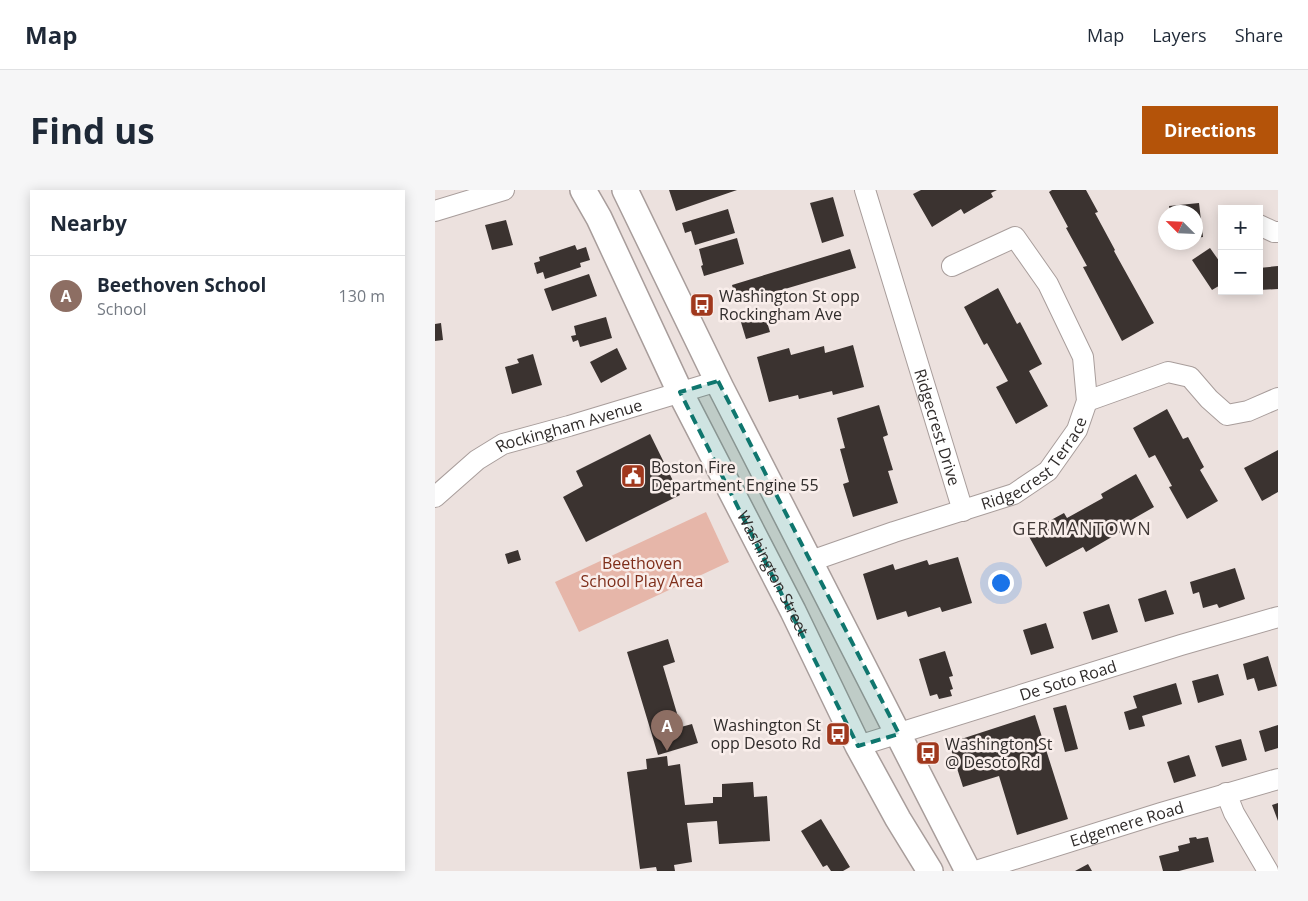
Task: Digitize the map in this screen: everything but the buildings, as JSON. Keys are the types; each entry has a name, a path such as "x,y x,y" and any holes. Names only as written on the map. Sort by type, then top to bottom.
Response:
{"main road":[{"name":"Washington Street","path":"583,190 599,218 680,392 793,611 858,746 898,819 930,871"},
{"path":"625,190 718,381 968,871"}],"street":[{"path":"435,211 505,190"},
{"name":"Ridgecrest Drive","path":"865,190 963,511"},
{"path":"1263,228 1278,232"},
{"name":"Ridgecrest Terrace","path":"953,266 1015,237 1047,284 1083,357 1087,401 1077,430 1048,471 1015,494 963,511"},
{"name":"Ridgecrest Terrace","path":"1087,401 1169,372 1190,377 1209,400 1227,415 1248,412 1278,398"},
{"name":"Rockingham Avenue","path":"435,497 477,460 503,444 718,381"},
{"path":"811,560 963,511"},
{"name":"De Soto Road","path":"858,746 1181,645 1278,618"},
{"name":"Edgemere Road","path":"976,871 1278,779"},
{"path":"1226,794 1234,813 1268,871"}],"highlighted area":[{"path":"718,381 899,734 858,746 680,392"}],"green space":[{"name":"Beethoven School Play Area","path":"706,512 729,562 579,632 555,582"}],"place":[{"name":"Washington St opp Rockingham Ave","path":"702,305"},
{"name":"Boston Fire Department Engine 55","path":"633,476"},
{"name":"Washington St opp Desoto Rd","path":"838,734"},
{"name":"Beethoven School","path":"667,751"},
{"name":"Washington St @ Desoto Rd","path":"928,753"}],"district":[{"name":"GERMANTOWN","path":"1082,528"}]}
